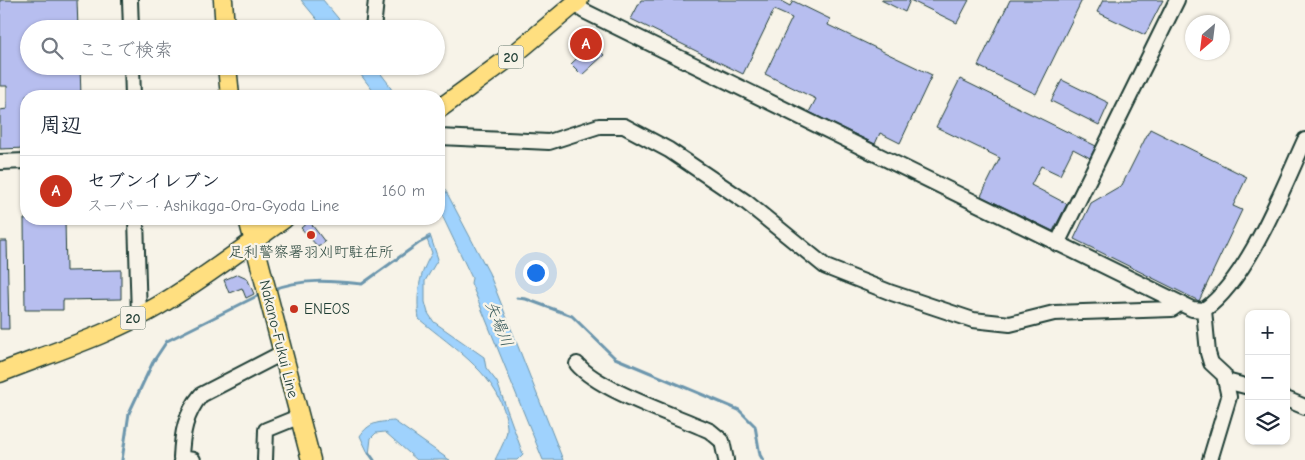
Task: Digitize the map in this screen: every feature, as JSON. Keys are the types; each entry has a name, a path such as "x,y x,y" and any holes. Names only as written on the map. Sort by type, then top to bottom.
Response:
{"main road":[{"path":"223,0 224,20"},
{"name":"20","path":"445,105 517,52 577,2"},
{"path":"228,75 229,90"},
{"name":"Nakano-Fukui Line","path":"249,225 284,352 298,417 311,460"},
{"name":"20","path":"0,373 139,315 188,287 276,225"}],"street":[{"path":"130,0 131,20"},
{"path":"374,20 376,0"},
{"path":"1057,244 1178,0"},
{"path":"577,2 584,11 1192,309 1204,310 1224,294 1231,284 1268,222 1305,140"},
{"path":"132,75 133,90"},
{"path":"445,137 550,142 599,126 624,126 669,150 746,202 826,268 892,293 973,320 1010,324 1054,313 1172,310 1179,304"},
{"path":"0,162 20,161"},
{"path":"136,225 139,315"},
{"path":"1204,310 1208,353 1211,363 1226,381 1230,397 1210,460"},
{"path":"193,460 181,458 182,433 193,404 200,395 284,352"},
{"path":"577,364 587,374 606,386 710,431 722,441 726,460"},
{"path":"1226,381 1245,386"},
{"path":"1288,400 1305,407"},
{"path":"266,460 266,430 298,417"}],"water":[{"path":"301,0 323,0 340,20 318,20"},
{"path":"361,75 382,75 392,90 372,90"},
{"name":"矢場川","path":"445,189 489,273 563,460 543,460 471,283 472,278 445,222"},
{"path":"430,235 438,259 425,281 425,302 428,313 434,322 484,357 486,368 497,382 523,454 517,460 495,460 505,439 507,427 504,409 487,379 461,353 419,319 419,284 432,253 426,237"},
{"path":"394,421 450,460 417,460 385,432 376,433 371,438 369,455 360,436 363,431 379,422"}],"building":[{"path":"0,0 77,0 78,20 20,20 20,75 80,75 81,90 20,90 20,148 0,149 0,110 7,109 7,86 0,86"},
{"path":"641,0 779,0 790,6 793,1 830,19 828,25 932,75 900,143 880,133 875,144 809,112 816,99 765,74 792,18 774,10 743,74 631,19"},
{"path":"881,0 910,0 905,12"},
{"path":"910,0 969,0 957,23"},
{"path":"1010,0 1082,0 1036,94 978,66"},
{"path":"1103,0 1163,0 1145,35 1097,12"},
{"path":"593,43 604,55 582,75 571,64"},
{"path":"960,79 1096,146 1090,158 1073,149 1060,175 1041,166 1031,185 1067,204 1053,231 981,196 1000,158 936,127"},
{"path":"1062,80 1109,103 1099,125 1051,101"},
{"path":"1150,129 1247,177 1233,206 1242,210 1199,301 1074,239 1091,203 1122,185"},
{"path":"24,225 65,225 66,271 121,270 121,299 63,300 63,310 25,310"},
{"name":"足利警察署羽刈町駐在所","path":"304,225 312,225 325,242 318,247 301,228"},
{"path":"0,241 7,241 9,329 0,329"},
{"path":"238,274 247,278 254,294 246,298 242,288 229,293 224,280"}],"waterway":[{"path":"272,290 305,282 328,281 362,284 419,243 429,238"},
{"path":"122,460 129,413 153,362 167,341 261,294"},
{"path":"517,298 526,299 572,316 615,358 739,410 755,426 760,455 763,460"},
{"path":"369,453 374,460"}],"place":[{"name":"セブンイレブン","path":"586,44"},
{"name":"足利警察署羽刈町駐在所","path":"311,235"},
{"name":"ENEOS","path":"294,309"}]}
